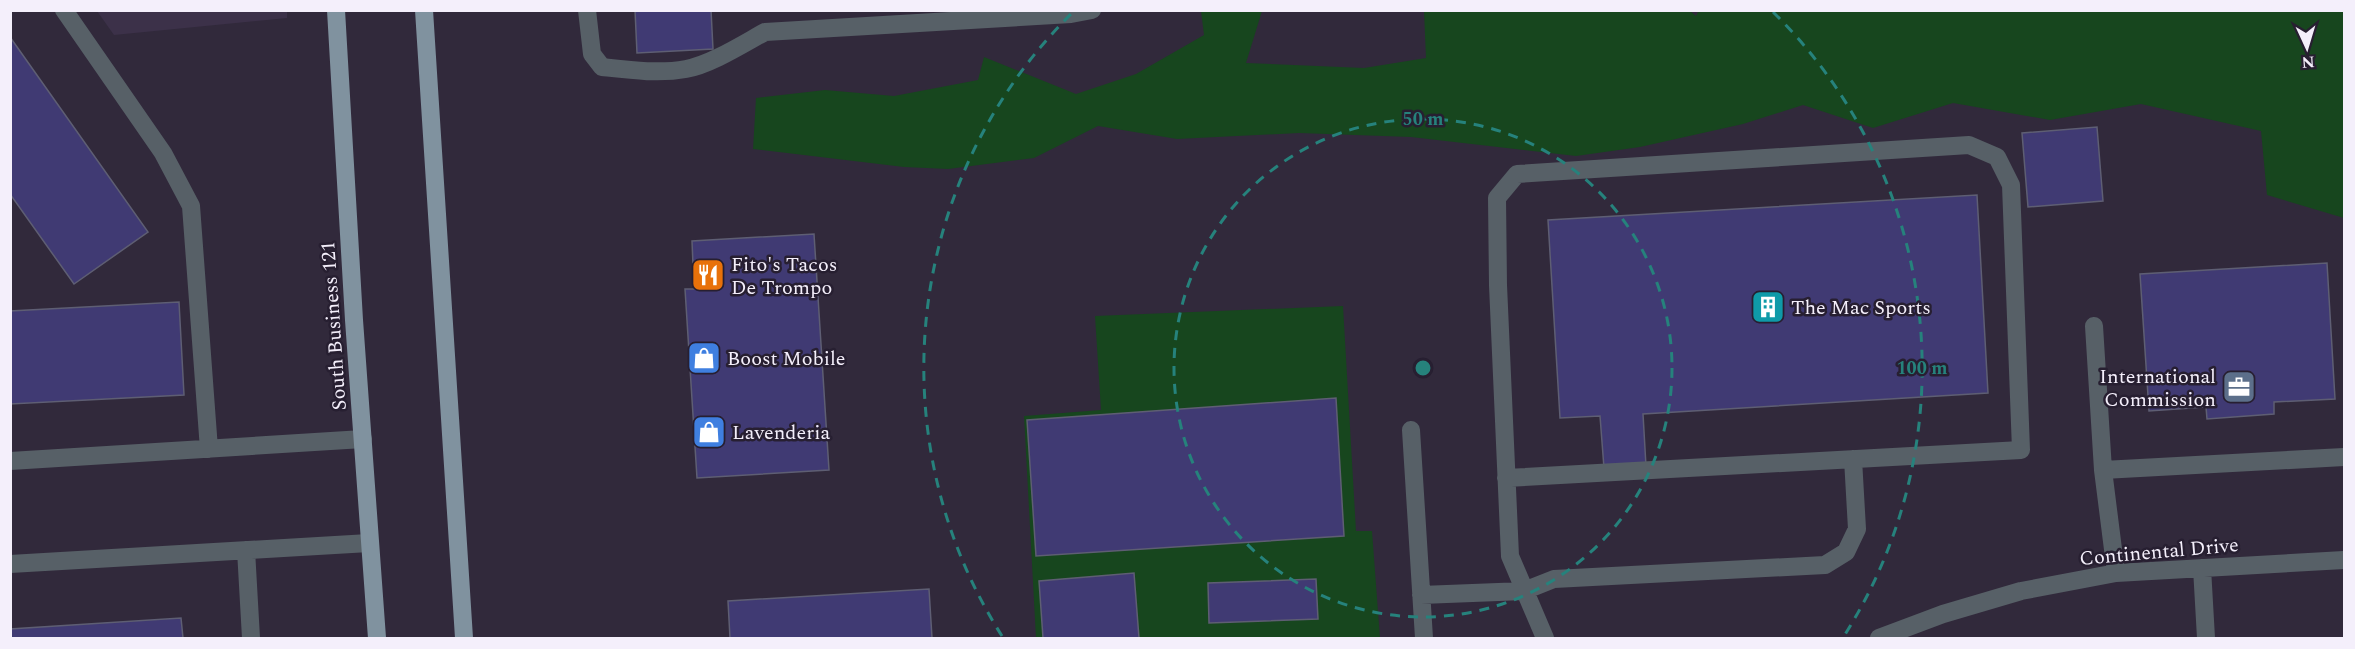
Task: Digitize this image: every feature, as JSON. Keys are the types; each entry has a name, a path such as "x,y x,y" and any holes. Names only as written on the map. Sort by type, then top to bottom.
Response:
{"main road":[{"name":"South Business 121","path":"336,10 377,639"},
{"path":"424,10 464,639"}],"street":[{"path":"64,10 163,153 191,206 209,449"},
{"path":"587,10 592,54 602,67 641,71 687,69 726,54 765,32 1071,14 1092,10"},
{"path":"1506,478 2021,450 2011,185 1997,157 1969,145 1517,174 1497,198 1498,285 1506,478 1510,556 1545,639"},
{"path":"2094,326 2103,470 2116,573"},
{"path":"1411,430 1424,639"},
{"path":"10,461 363,439"},
{"path":"2103,470 2344,457"},
{"path":"1421,595 1524,591 1554,579 1825,565 1846,552 1857,530 1853,459"},
{"path":"10,564 369,543"},
{"path":"246,550 251,639"},
{"name":"Continental Drive","path":"1879,639 1943,614 2011,594 2116,573 2344,560"},
{"path":"2202,568 2206,639"}],"shaded area":[{"path":"287,10 287,18 114,35 97,11"}],"green space":[{"path":"1689,10 1696,16 1699,10 2344,11 2344,218 2267,195 2261,131 2141,104 2050,120 1953,103 1873,128 1803,105 1743,124 1640,147 1576,156 1411,137 1299,133 1177,139 1098,126 1034,158 948,169 904,167 753,149 756,98 825,90 894,96 978,80 984,57 1076,94 1136,74 1204,35 1201,11 1262,11 1246,63 1364,68 1426,58 1424,11"},
{"path":"1343,306 1356,531 1372,531 1380,638 1036,638 1024,416 1101,410 1095,316"}],"building":[{"path":"635,10 711,10 713,49 637,53"},
{"path":"10,37 148,232 74,284 10,194"},
{"path":"2097,127 2103,201 2028,207 2022,133"},
{"name":"The Mac Sports","path":"1977,195 1988,393 1643,414 1646,466 1604,468 1600,416 1560,418 1548,220"},
{"path":"814,234 829,470 697,478 685,289 694,289 692,241"},
{"path":"2327,263 2335,399 2274,402 2274,414 2207,419 2206,407 2149,411 2140,274"},
{"path":"179,302 184,395 10,404 10,311"},
{"path":"1336,398 1344,536 1036,556 1027,420"},
{"path":"1134,573 1139,638 1043,638 1039,581"},
{"path":"1316,579 1318,619 1209,623 1208,583"},
{"path":"929,589 932,638 730,638 728,601"},
{"path":"181,618 183,638 10,638 10,629"}],"place":[{"name":"Fito's Tacos De Trompo","path":"708,275"},
{"name":"The Mac Sports","path":"1768,307"},
{"name":"Boost Mobile","path":"704,358"},
{"name":"International Commission","path":"2239,387"},
{"name":"Lavenderia","path":"709,432"}]}
